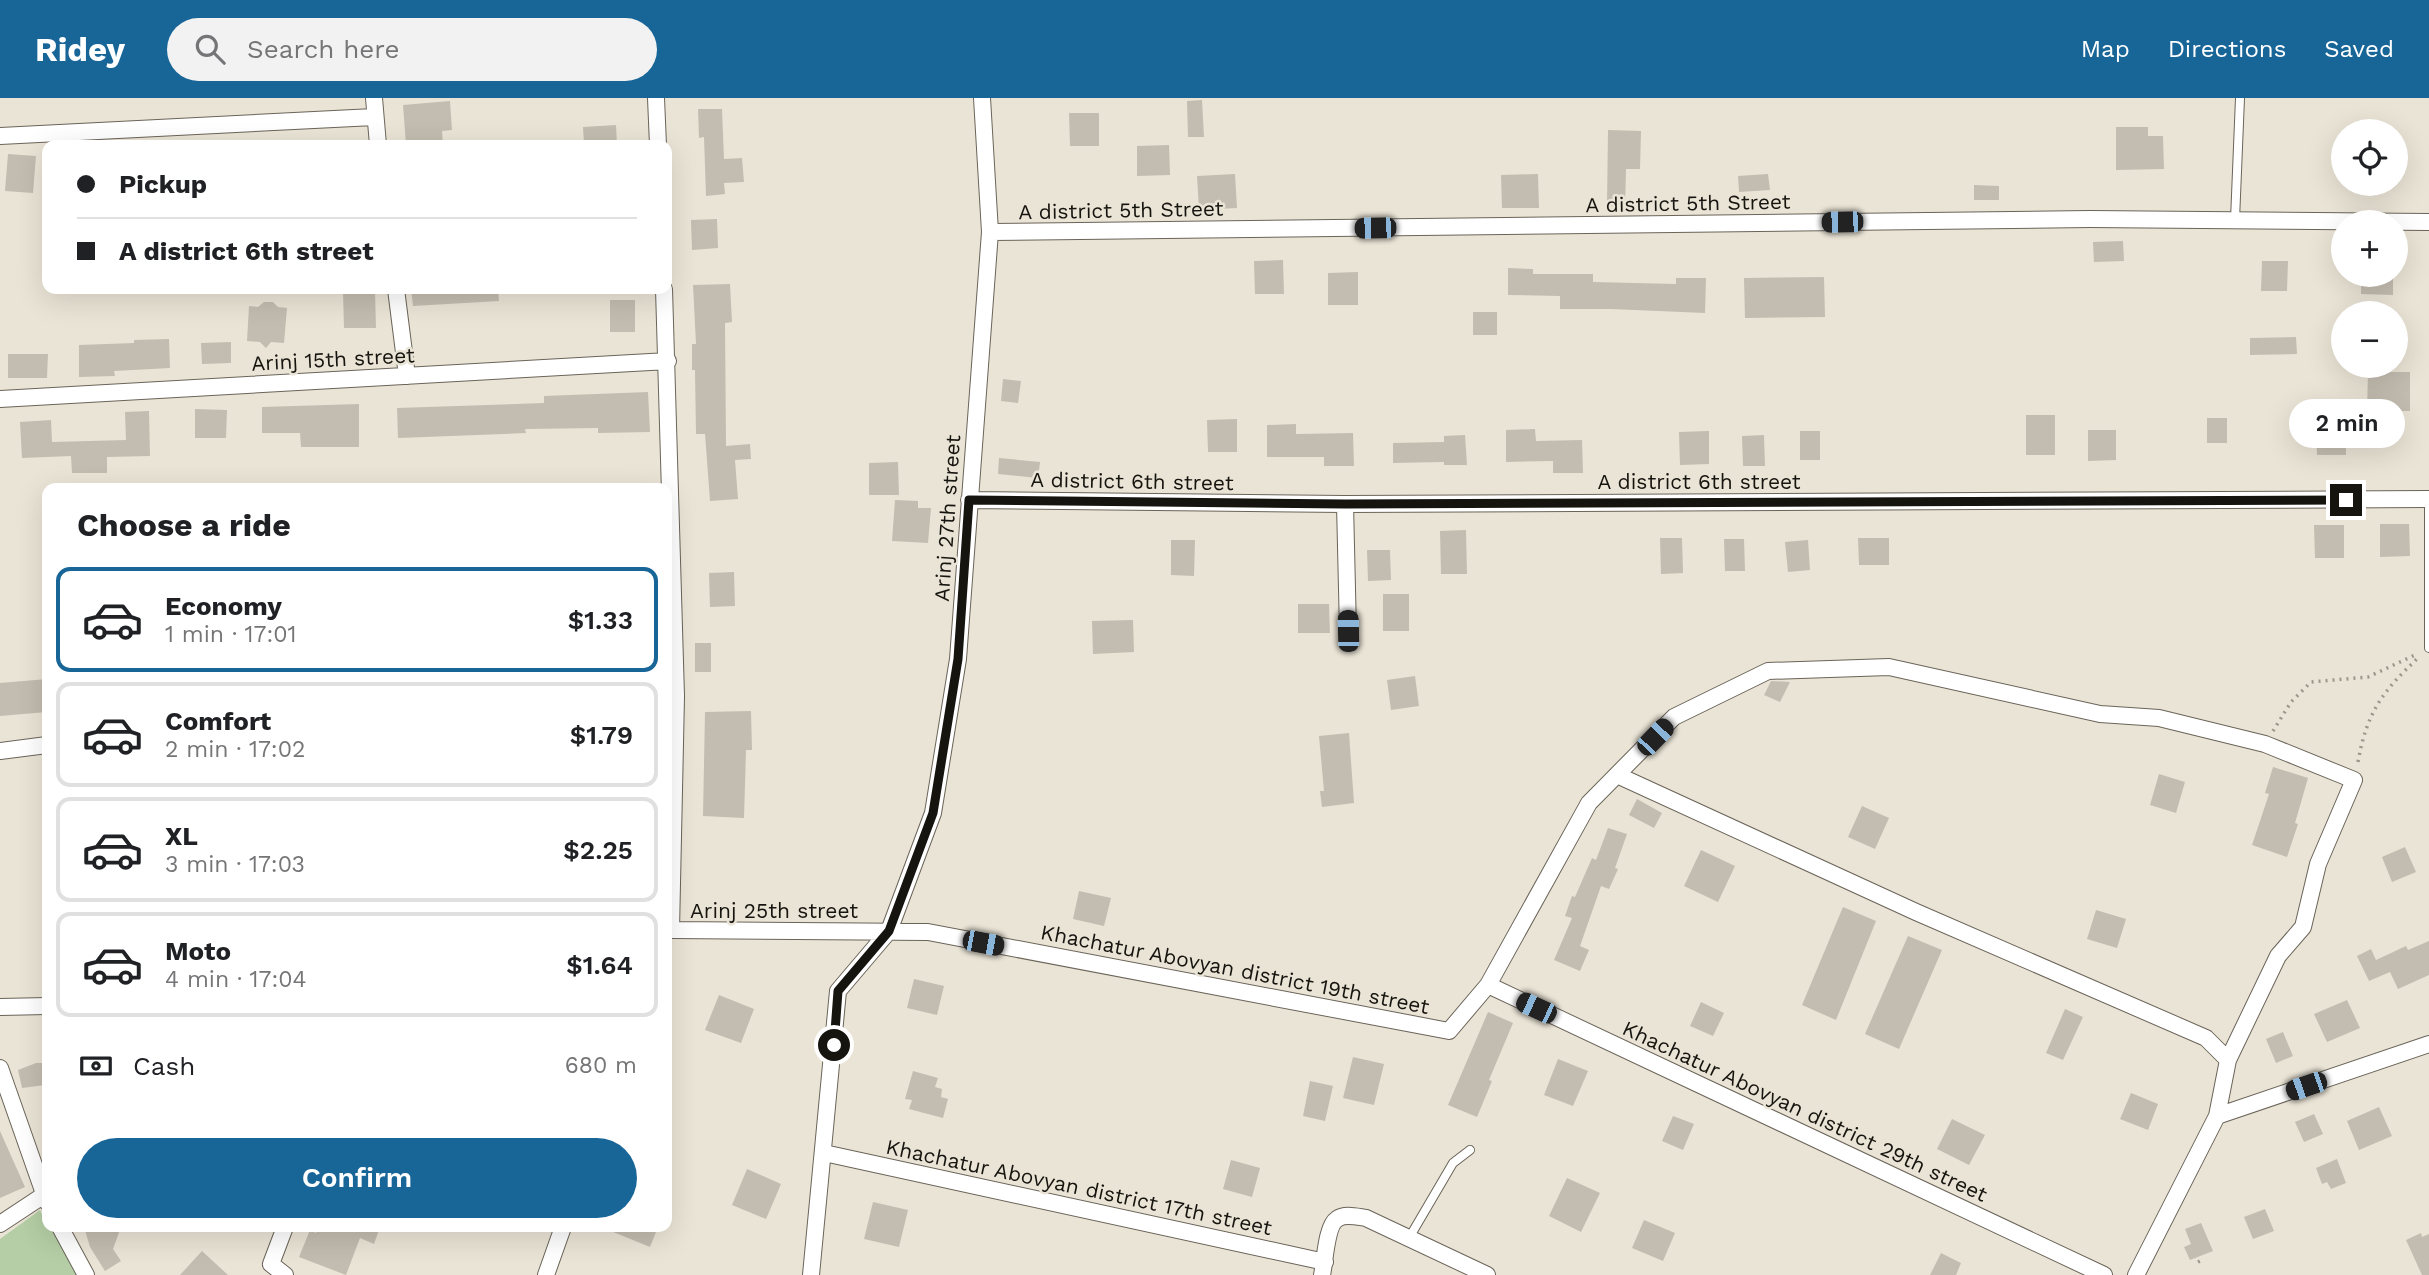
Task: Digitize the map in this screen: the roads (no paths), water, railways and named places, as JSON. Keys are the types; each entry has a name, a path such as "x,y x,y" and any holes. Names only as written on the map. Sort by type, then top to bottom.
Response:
{"street":[{"path":"374,98 377,140"},
{"path":"656,98 658,140"},
{"name":"Arinj 27th street","path":"811,1275 838,991 889,931 933,813 958,659 990,232 982,98"},
{"path":"0,136 374,117"},
{"name":"A district 5th Street","path":"990,232 2090,219 2429,222"},
{"path":"397,294 407,376"},
{"name":"Arinj 25th street","path":"664,294 669,483"},
{"name":"Arinj 15th street","path":"0,399 668,361"},
{"name":"A district 6th street","path":"969,500 1345,504 2429,499"},
{"path":"1345,504 1348,631"},
{"path":"1489,985 1589,803 1674,717 1768,671 1889,667 2100,714 2160,718 2265,744 2354,780 2318,864 2303,927 2278,956 2228,1060 2217,1116 2136,1275"},
{"path":"0,751 42,746"},
{"path":"1617,775 1916,912 2206,1038 2228,1060"},
{"name":"Arinj 25th street","path":"672,934 889,931"},
{"name":"Khachatur Abovyan district 19th street","path":"889,931 928,932 1449,1031 1489,985"},
{"name":"Khachatur Abovyan district 29th street","path":"1489,985 2104,1275"},
{"path":"0,1007 42,1006"},
{"path":"2217,1116 2429,1044"},
{"path":"0,1068 42,1189"},
{"name":"Khachatur Abovyan district 17th street","path":"824,1153 1324,1268"},
{"path":"0,1224 42,1200"},
{"path":"1324,1268 1330,1227 1337,1219 1349,1216 1366,1218 1488,1275"},
{"path":"64,1232 86,1275"},
{"path":"283,1232 271,1264 285,1275"},
{"path":"545,1275 561,1232"}],"lane":[{"path":"2235,220 2240,98"},
{"path":"2428,648 2429,499"},
{"path":"1409,1238 1454,1163 1470,1150"}]}
